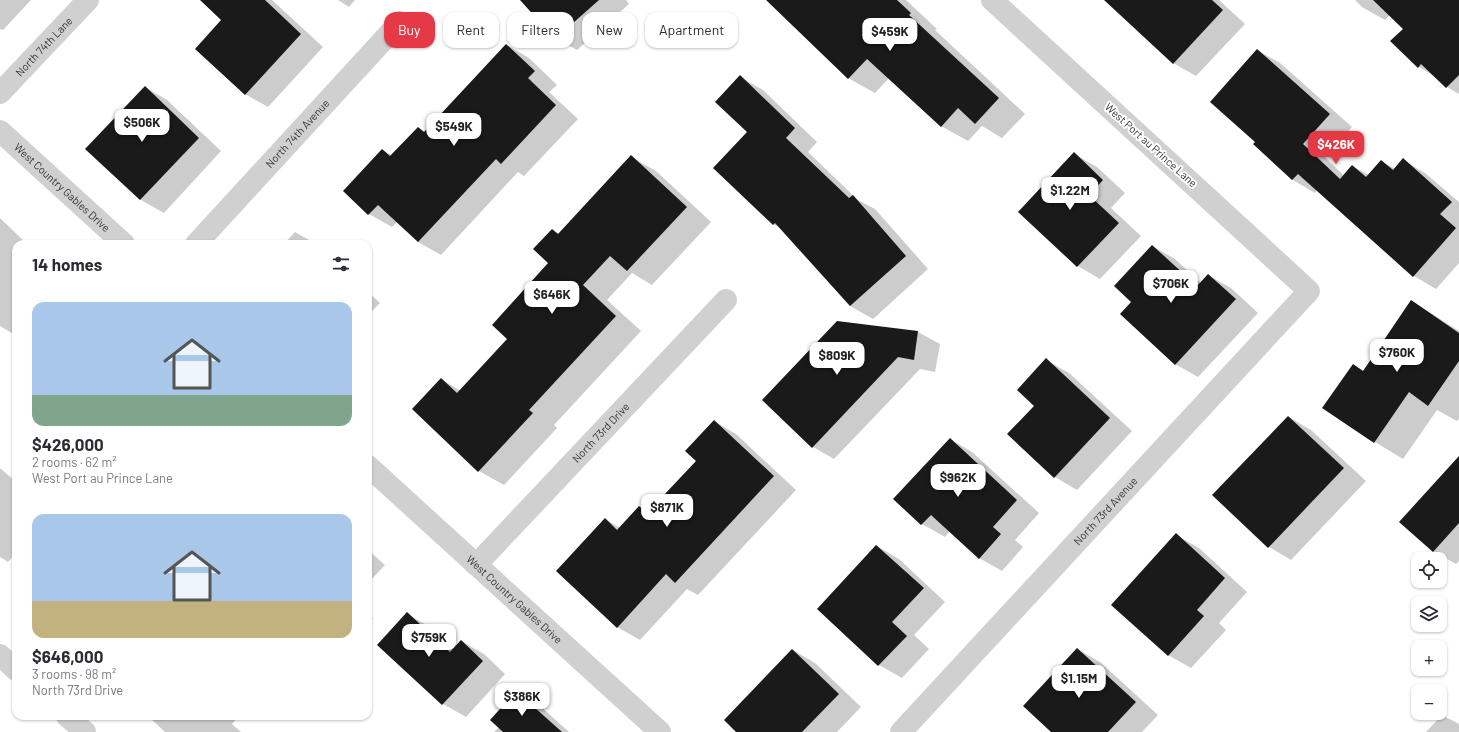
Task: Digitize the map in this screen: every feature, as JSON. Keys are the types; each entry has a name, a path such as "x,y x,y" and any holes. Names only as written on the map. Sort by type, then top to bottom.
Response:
{"street":[{"name":"North 74th Lane","path":"0,93 88,0"},
{"name":"West Port au Prince Lane","path":"992,0 1310,291"},
{"name":"North 74th Avenue","path":"200,240 384,39"},
{"name":"West Country Gables Drive","path":"0,132 120,240"},
{"name":"North 73rd Avenue","path":"901,732 1310,291"},
{"name":"North 73rd Drive","path":"476,565 726,300"},
{"name":"West Country Gables Drive","path":"372,470 660,732"},
{"path":"0,655 12,666"},
{"path":"72,720 85,732"}],"building":[{"path":"200,0 265,0 301,34 245,95 195,49 221,20"},
{"path":"520,0 599,0 585,12 582,12 582,15 574,22 574,12 531,12"},
{"path":"766,0 897,0 911,13 909,15 999,98 975,124 958,108 941,127 867,59 848,79"},
{"path":"1104,0 1212,0 1223,10 1173,64"},
{"path":"1373,0 1459,0 1459,75 1446,88 1421,64 1418,68 1390,41 1403,29"},
{"path":"506,44 507,48 510,48 535,71 528,78 556,105 501,164 496,159 418,242 378,205 368,215 343,191 382,149 390,156 418,127 424,132"},
{"path":"1257,49 1330,114 1303,144 1340,179 1352,165 1366,177 1381,160 1393,170 1403,158 1452,202 1440,214 1456,228 1413,277 1298,174 1292,180 1253,144 1255,142 1210,102"},
{"path":"740,75 795,128 786,138 849,198 853,195 906,256 850,306 775,223 773,225 713,168 747,132 715,102"},
{"path":"145,86 199,138 140,200 85,149"},
{"path":"1074,152 1103,180 1089,195 1119,223 1077,267 1018,212"},
{"path":"631,155 687,207 627,271 610,256 583,285 616,316 529,410 533,413 478,472 412,409 441,378 457,393 507,339 492,325 548,263 533,249 552,229 558,234"},
{"path":"1152,245 1197,286 1208,274 1236,299 1175,365 1120,314 1131,302 1114,286"},
{"path":"1411,300 1459,333 1459,361 1428,406 1409,392 1374,443 1322,408 1353,364 1363,371"},
{"path":"837,321 918,331 914,360 898,357 812,448 762,400"},
{"path":"1046,358 1110,418 1054,478 1007,434 1034,406 1017,390"},
{"path":"1288,416 1344,468 1268,548 1212,495"},
{"path":"714,420 774,476 675,583 666,574 617,628 556,571 605,518 617,530 639,506 647,513 696,461 685,451"},
{"path":"950,438 1017,500 993,527 1001,534 979,559 931,515 921,525 893,499"},
{"path":"1459,456 1459,523 1433,552 1399,522"},
{"path":"1176,533 1225,578 1197,610 1204,616 1168,656 1111,605"},
{"path":"876,545 924,588 892,622 907,636 878,666 817,609"},
{"path":"407,612 450,652 461,640 483,661 442,705 377,645"},
{"path":"1077,648 1136,702 1108,732 1051,732 1023,706"},
{"path":"792,649 839,694 802,732 736,732 724,720"},
{"path":"516,691 562,732 503,732 490,720"}]}
